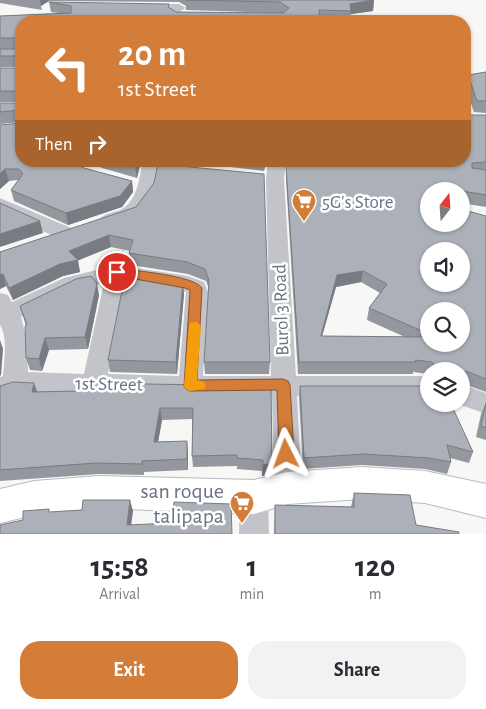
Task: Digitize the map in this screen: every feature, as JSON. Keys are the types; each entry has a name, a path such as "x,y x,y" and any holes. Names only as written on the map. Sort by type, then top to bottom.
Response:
{"street":[{"path":"129,8 181,9"},
{"path":"43,243 130,213 138,186 156,167"},
{"name":"Burol 3 Road","path":"269,173 288,488"},
{"path":"3,199 83,229"},
{"path":"94,383 117,272"},
{"path":"8,385 17,338 3,310 72,283 117,272 188,284 196,288 190,386"},
{"name":"1st Street","path":"8,385 94,383 190,386 420,386"},
{"path":"470,398 486,404"},
{"path":"0,506 34,498 99,492 254,497 288,488 362,483 425,487 486,501"},
{"path":"254,497 254,534"}],"building":[{"path":"185,0 374,0 350,4 351,11 319,10 320,15 24,15 71,13 71,6 49,2 169,4 168,7 176,12 284,13 289,8 280,2"},
{"path":"15,15 15,38 0,38 0,16"},
{"path":"0,49 15,49 15,56 0,56"},
{"path":"0,68 15,68 15,91 0,91"},
{"path":"486,72 486,101 477,101 471,84 471,74"},
{"path":"0,103 15,103 15,110 0,112"},
{"path":"471,115 486,115 486,162 472,163 472,168 486,170 486,195 470,192 470,182 420,182 420,232 470,232 470,212 486,216 486,379 470,373 470,362 415,360 416,362 299,362 286,167 471,167","holes":["363,271 387,284 369,308 420,330 420,302 470,302 470,352 420,352 420,337 321,336 337,275"]},
{"path":"15,124 15,167 82,167 132,181 120,196 66,213 11,190 23,174 19,169 5,169 0,174 0,125"},
{"path":"157,167 190,167 264,174 270,362 204,362 209,280 205,269 187,262 129,253 133,240 109,235 69,251 78,260 60,264 9,288 3,274 0,275 0,252 136,207 154,183"},
{"path":"0,203 40,221 0,234"},
{"path":"126,271 183,282 176,362 108,360"},
{"path":"91,276 97,283 85,337 45,338 39,359 26,358 25,326 27,325 20,306 76,279"},
{"path":"13,382 34,383 32,392 80,391 83,383 271,386 272,463 263,465 263,460 237,458 237,455 192,456 193,408 160,408 154,442 187,441 187,459 142,461 142,464 96,463 0,470 0,386"},
{"path":"300,386 420,386 420,412 455,412 473,452 447,445 451,462 429,458 364,454 304,458"},
{"path":"486,403 486,428 481,426"},
{"path":"354,493 410,495 416,525 459,532 459,534 275,534 275,505 354,507"},
{"path":"83,500 130,500 127,525 172,523 174,502 231,504 232,534 0,534 0,525 23,520 23,511 49,509 49,512 82,510"}],"slow traffic":[{"path":"195,327 190,386 199,386"}],"place":[{"name":"5G's Store","path":"304,222"},
{"name":"san roque talipapa","path":"242,524"}],"route":[{"path":"117,272 188,284 196,288 190,386 283,385 286,454"}]}
